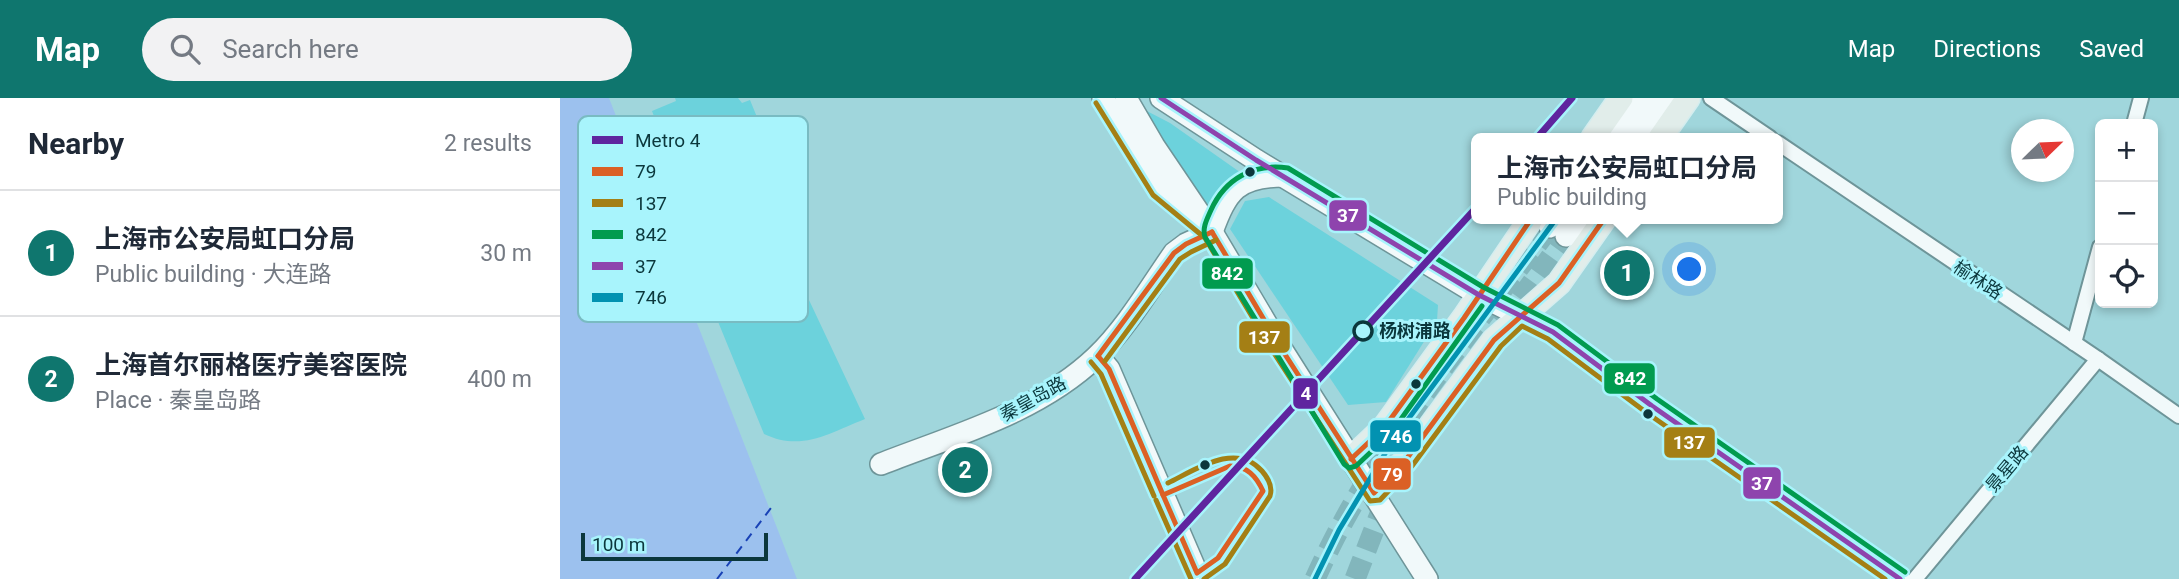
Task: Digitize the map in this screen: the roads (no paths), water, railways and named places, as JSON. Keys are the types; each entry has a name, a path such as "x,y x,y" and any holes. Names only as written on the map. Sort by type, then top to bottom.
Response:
{"main road":[{"path":"1103,98 1160,190 1212,232"},
{"path":"1126,98 1427,579"},
{"path":"1161,98 1479,295 1553,332 1652,406 1900,579"},
{"path":"1596,133 1621,98"},
{"path":"1619,133 1644,98"},
{"path":"1641,133 1667,98"},
{"path":"1664,133 1688,98"},
{"path":"1212,232 1222,204 1234,188 1264,176 1284,176"},
{"path":"1374,493 1405,461 1494,340 1559,284 1601,224"},
{"path":"1351,459 1384,428 1479,295 1551,225"},
{"name":"秦皇岛路","path":"881,464 1019,410 1058,387 1098,356 1174,253 1212,232"},
{"path":"1098,356 1109,369 1196,577"}],"street":[{"path":"1711,98 1763,133"},
{"path":"2135,119 2141,98"},
{"name":"榆林路","path":"1783,148 2179,416"},
{"path":"2074,343 2095,265"},
{"name":"景星路","path":"1915,579 2098,359"}],"tunnel":[{"path":"1315,579 1338,531 1392,440 1550,227"},
{"path":"1502,324 1566,236"},
{"path":"1355,579 1387,496"}],"metro line":[{"name":"4","path":"1541,133 1572,98"},
{"name":"4","path":"1135,579 1471,213"}],"place":[{"name":"上海市公安局虹口分局","path":"1627,273"},
{"name":"杨树浦路","path":"1363,331"},
{"name":"上海首尔丽格医疗美容医院","path":"965,470"}]}
